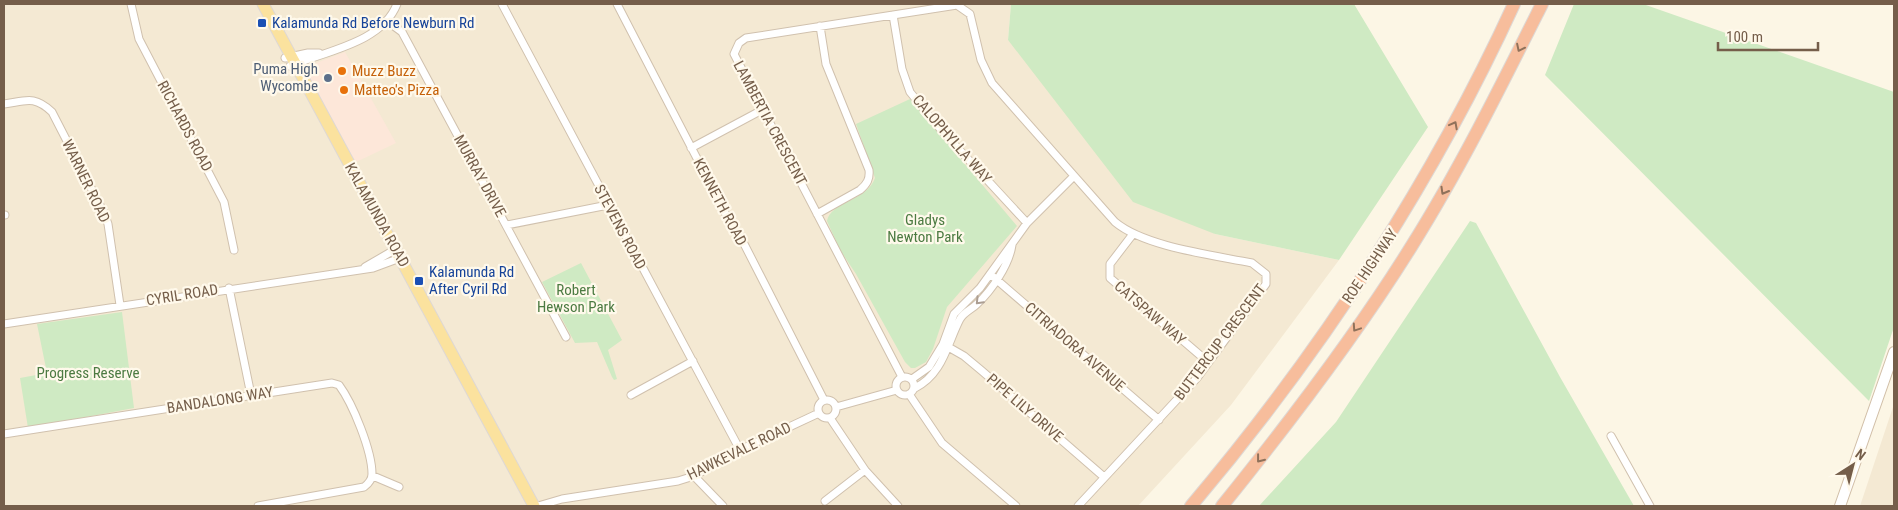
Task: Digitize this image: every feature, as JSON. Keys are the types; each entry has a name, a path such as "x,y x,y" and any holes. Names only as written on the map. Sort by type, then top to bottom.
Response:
{"highway":[{"name":"ROE HIGHWAY","path":"1191,506 1250,436 1330,326 1392,234 1488,61 1514,4"},
{"name":"ROE HIGHWAY","path":"1222,506 1309,394 1411,247 1461,162 1542,4"},
{"path":"1182,506 1224,459 1330,326"}],"main road":[{"name":"KALAMUNDA ROAD","path":"256,4 291,61 358,182 525,506"},
{"name":"KALAMUNDA ROAD","path":"263,4 291,61"},
{"name":"KALAMUNDA ROAD","path":"395,255 534,506"},
{"path":"1840,506 1894,352"}],"street":[{"name":"RICHARDS ROAD","path":"131,4 138,38 224,202 234,250"},
{"path":"291,61 322,53 364,38 387,21 397,4"},
{"name":"STEVENS ROAD","path":"502,4 740,450"},
{"name":"KENNETH ROAD","path":"616,4 733,228 739,234 824,400"},
{"name":"LAMBERTIA CRESCENT","path":"902,377 734,58 736,47 746,38 957,5 966,9 972,19 981,60 992,83 1074,176"},
{"name":"CALOPHYLLA WAY","path":"893,15 902,69 910,92 942,131 1027,223"},
{"name":"MURRAY DRIVE","path":"387,21 402,32 566,337"},
{"path":"817,214 860,190 869,180 870,176 826,64 822,50 820,26"},
{"name":"WARNER ROAD","path":"4,104 34,100 42,102 52,112 108,224 120,305"},
{"path":"691,148 762,110"},
{"path":"897,390 897,383 902,377 912,379 929,367 946,346 954,314 990,274 1027,223 1074,176"},
{"name":"BUTTERCUP CRESCENT","path":"1074,176 1115,222 1133,234 1159,242 1252,263 1266,274 1266,284 1208,362 1159,420 1078,506"},
{"path":"507,225 608,205"},
{"name":"CATSPAW WAY","path":"1133,234 1110,264 1110,278 1208,362"},
{"path":"897,390 902,394 909,394 928,380 935,372 960,319 978,303 997,279 1009,256 1012,244"},
{"name":"CYRIL ROAD","path":"4,324 360,269 395,255"},
{"name":"CITRIADORA AVENUE","path":"990,274 1159,420"},
{"path":"229,288 251,395"},
{"name":"PIPE LILY DRIVE","path":"946,346 982,371 1104,478"},
{"path":"631,394 693,361"},
{"path":"912,379 915,388"},
{"name":"BANDALONG WAY","path":"4,434 332,383 339,385 362,430 372,476"},
{"path":"836,407 897,390"},
{"path":"909,394 942,443 1016,506"},
{"path":"824,400 832,401 836,407 835,413 830,418 824,418 819,413 819,406 824,400"},
{"name":"HAWKEVALE ROAD","path":"556,506 570,500 678,481 694,476 740,450 819,413"},
{"path":"830,418 865,470 898,506"},
{"path":"1611,436 1650,506"},
{"path":"826,501 865,470"},
{"path":"258,506 364,487 372,476 399,487"},
{"path":"694,476 722,506"},
{"name":"HAWKEVALE ROAD","path":"538,506 562,499 570,500"}],"shaded area":[{"path":"4,4 1011,4 1008,40 1215,234 1339,260 1231,405 1138,506 4,506"},
{"path":"345,52 396,143 354,163 303,68"},
{"path":"1894,404 1894,506 1860,506"}],"green space":[{"path":"1011,4 1354,4 1428,127 1339,260 1215,234 1133,202 1008,40"},
{"path":"1574,4 1643,4 1894,92 1894,327 1869,401 1545,75"},
{"name":"Gladys Newton Park","path":"910,99 1017,226 947,307 933,349 926,362 915,368 911,368 905,362 856,274 840,250 827,221 830,215 841,205 865,192 875,178 856,124"},
{"path":"1470,221 1476,223 1560,377 1634,506 1259,506 1336,422"},
{"name":"Robert Hewson Park","path":"581,263 622,340 608,350 617,379 614,380 597,342 575,343 542,282"},
{"name":"Progress Reserve","path":"122,312 134,408 28,428 20,378 47,373 37,324"}],"place":[{"name":"Kalamunda Rd Before Newburn Rd","path":"262,23"},
{"name":"Muzz Buzz","path":"342,71"},
{"name":"Puma High Wycombe","path":"328,78"},
{"name":"Matteo's Pizza","path":"344,90"},
{"name":"Kalamunda Rd After Cyril Rd","path":"419,281"}]}
